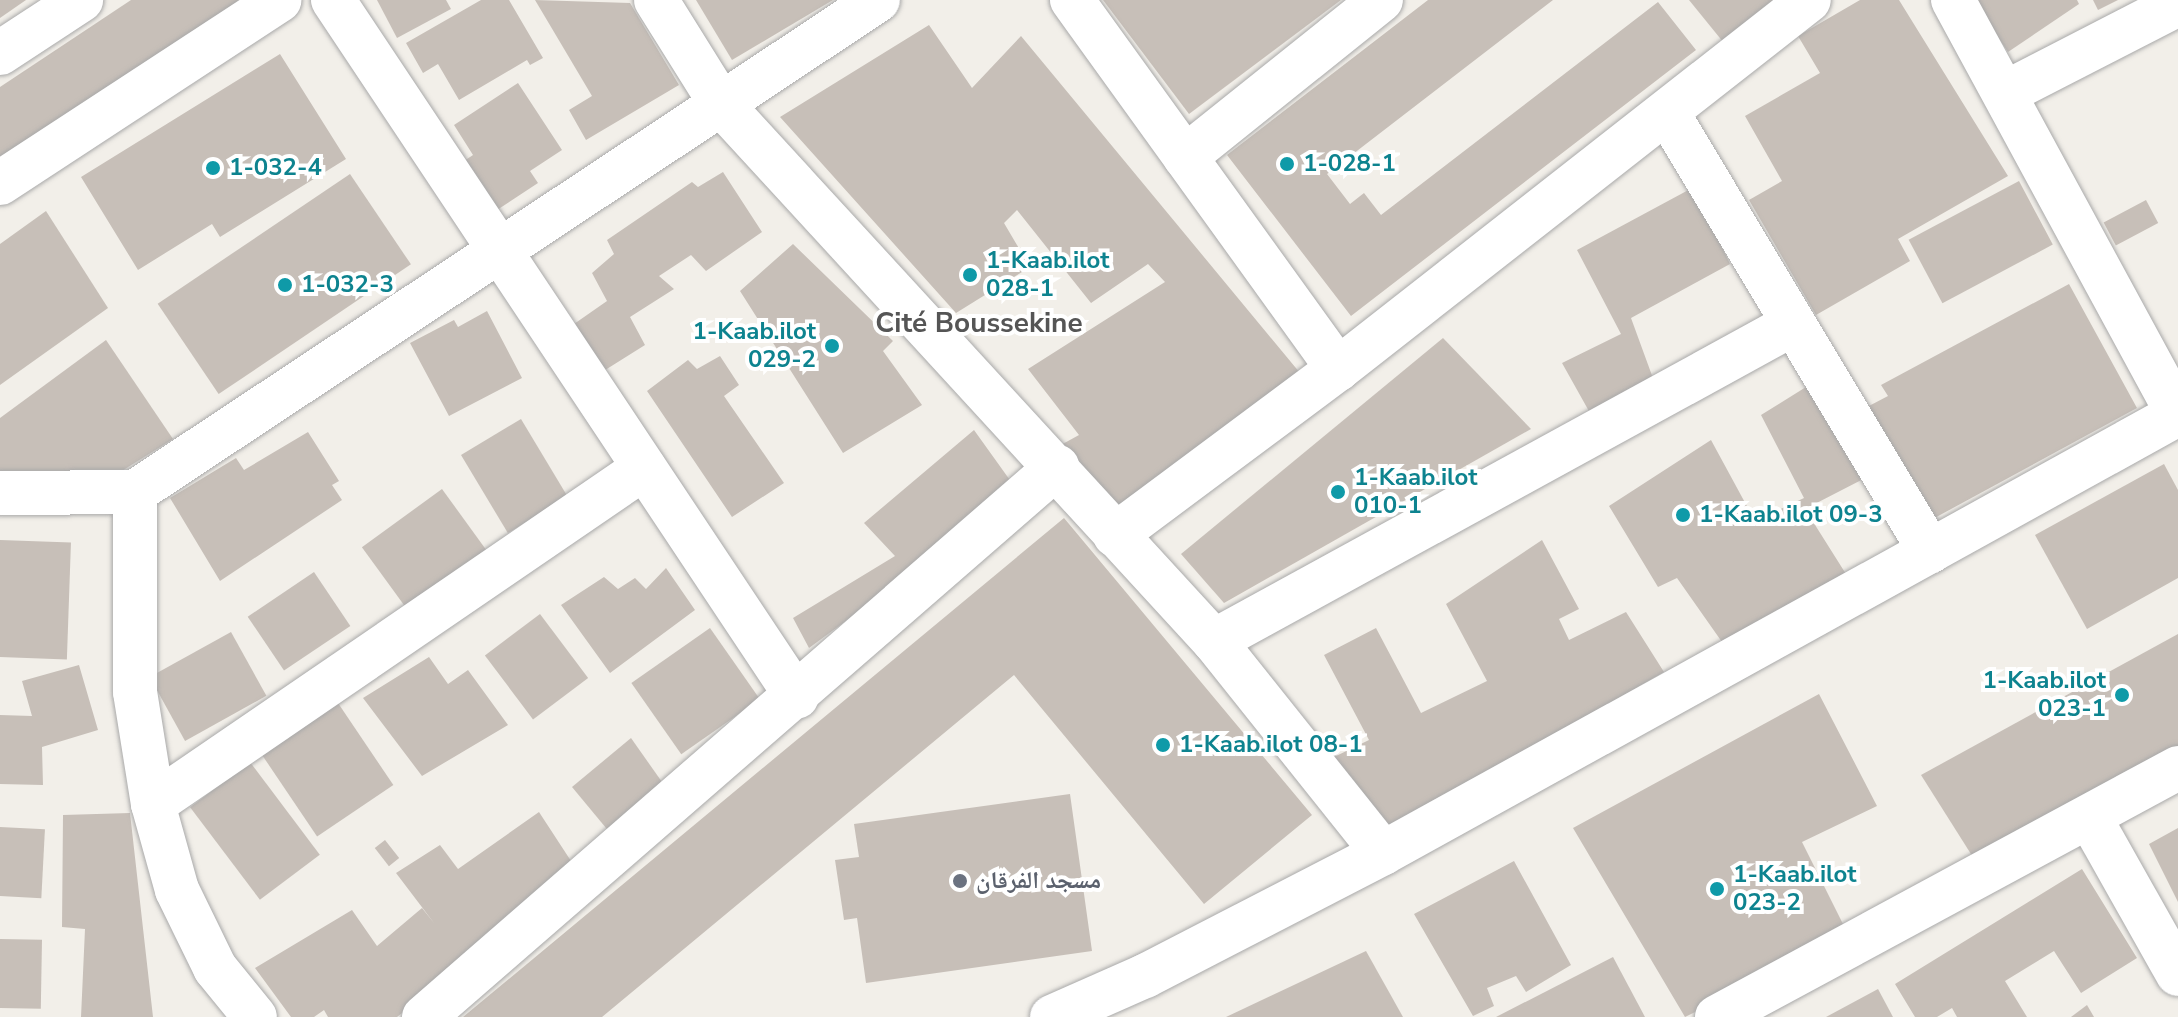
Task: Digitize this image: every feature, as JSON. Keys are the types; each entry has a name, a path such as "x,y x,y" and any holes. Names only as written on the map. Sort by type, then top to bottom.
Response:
{"street":[{"path":"0,53 81,0"},
{"path":"0,183 280,0"},
{"path":"333,0 797,697"},
{"path":"656,0 721,104 1214,641 1383,853"},
{"path":"0,493 135,492 498,248 878,0"},
{"path":"1072,0 1338,369"},
{"path":"1185,157 1381,0"},
{"path":"1115,535 1338,369 1668,114 1809,0"},
{"path":"1052,1017 1145,976 1383,853 2178,414 1953,0"},
{"path":"2005,93 2178,4"},
{"path":"1668,114 1930,551"},
{"path":"1214,641 1793,324"},
{"path":"424,1017 797,697 1057,467"},
{"path":"153,804 644,468"},
{"path":"135,492 135,692 153,804 177,890 215,968 255,1017"},
{"path":"1717,1017 2178,768"},
{"path":"2090,818 2178,974"}],"building":[{"path":"0,0 26,0 0,18"},
{"path":"131,0 251,0 0,165 0,87"},
{"path":"377,0 446,0 451,9 397,38"},
{"path":"481,0 509,0 543,58 530,65 527,60 459,100 438,64 423,73 406,43"},
{"path":"535,0 630,3 679,85 586,140 569,110 592,96"},
{"path":"696,0 833,0 732,60"},
{"path":"1103,0 1341,0 1189,114"},
{"name":"1-028-1","path":"1428,0 1553,0 1327,174 1350,204 1364,193 1381,215 1658,2 1696,50 1351,316 1227,155"},
{"path":"1689,0 1787,0 1728,48"},
{"path":"1860,0 1899,0 2008,176 1898,239 1910,261 1816,315 1749,200 1782,181 1745,116 1820,73 1798,36"},
{"path":"1973,0 2077,0 2079,4 2008,52"},
{"path":"2093,0 2118,0 2098,10"},
{"name":"1-Kaab.ilot 028-1","path":"929,25 972,88 1021,36 1305,379 1117,516 1059,446 1079,435 1028,369 1165,282 1148,264 1091,303 1017,210 1004,223 1030,267 956,313 780,117"},
{"name":"1-032-4","path":"280,54 346,159 220,237 212,224 138,270 81,177"},
{"path":"518,83 562,150 530,171 538,183 497,210 464,161 473,155 454,125"},
{"path":"723,172 762,232 706,271 691,255 659,276 674,289 630,317 645,345 602,372 574,324 607,301 592,273 614,254 607,240 692,182 698,187"},
{"name":"1-032-3","path":"350,174 411,264 219,394 158,304"},
{"path":"2019,181 2053,245 1942,303 1909,240"},
{"path":"1694,187 1730,264 1631,318 1654,381 1590,413 1562,363 1621,334 1577,250"},
{"path":"2146,200 2158,223 2116,245 2104,223"},
{"path":"46,211 108,308 0,385 0,244"},
{"name":"1-Kaab.ilot 029-2","path":"793,244 893,341 883,351 922,405 843,453 740,291"},
{"path":"2069,284 2137,408 1929,521 1867,407 1888,396 1881,385"},
{"path":"487,311 522,378 449,416 410,343 454,320 458,327"},
{"name":"1-Kaab.ilot 010-1","path":"1443,338 1531,429 1224,603 1181,554"},
{"path":"106,340 173,439 101,484 0,478 0,418"},
{"path":"720,356 739,385 724,396 784,483 732,517 647,391 688,360 697,369"},
{"name":"1-Kaab.ilot 09-3","path":"1814,382 1873,474 1805,509 1851,582 1729,652 1677,578 1658,587 1609,506 1711,440 1755,521 1804,498 1761,415"},
{"path":"521,419 568,497 508,533 461,455"},
{"path":"974,430 1012,483 911,573 809,648 793,618 895,556 864,523"},
{"path":"308,432 339,481 332,485 342,500 220,581 170,498 236,458 244,470"},
{"path":"2164,464 2178,490 2178,578 2087,629 2035,535"},
{"path":"442,489 488,553 408,611 362,547"},
{"name":"1-Kaab.ilot 08-1","path":"1064,518 1312,815 1204,904 1014,675 602,1017 463,1017"},
{"path":"0,540 71,542 67,659 0,657"},
{"path":"1542,540 1579,609 1559,619 1569,640 1626,612 1664,672 1390,829 1334,757 1369,740 1324,655 1376,628 1421,713 1487,681 1446,604"},
{"path":"666,568 695,610 610,673 561,605 604,577 618,589 635,578 646,589"},
{"path":"314,572 350,626 284,671 248,617"},
{"path":"540,614 588,678 533,719 485,656"},
{"path":"710,628 760,699 681,754 631,683"},
{"path":"231,632 266,696 185,741 150,677"},
{"name":"1-Kaab.ilot 023-1","path":"2178,634 2178,756 1976,862 1921,775"},
{"path":"429,657 448,684 468,670 508,725 422,776 363,698"},
{"path":"79,665 98,730 42,747 43,785 0,784 0,715 32,716 22,681"},
{"name":"1-Kaab.ilot 023-2","path":"1819,694 1877,806 1802,842 1849,936 1685,1017 1573,828"},
{"path":"338,703 393,785 317,837 262,754"},
{"path":"631,738 662,782 611,834 572,787"},
{"path":"250,762 320,855 260,900 190,807"},
{"name":"مسجد الفرقان","path":"1070,794 1092,951 866,983 857,918 844,920 835,860 859,857 854,824"},
{"path":"539,812 571,861 467,962 397,1017 328,1017 324,1010 314,1017 291,1017 255,968 352,910 377,946 422,908 434,923 396,873 440,845 458,869"},
{"path":"130,813 153,1017 81,1017 85,929 62,927 63,815"},
{"path":"0,827 45,829 41,898 0,896"},
{"path":"2178,828 2178,902 2149,844"},
{"path":"385,840 399,858 389,866 375,848"},
{"path":"1514,861 1571,965 1526,992 1516,976 1487,988 1494,1006 1473,1016 1414,914"},
{"path":"2082,869 2137,958 2081,993 2054,951 2005,981 2027,1017 1957,1017 1952,1008 1937,1017 1915,1017 1895,984"},
{"path":"0,939 42,940 41,1009 0,1008"},
{"path":"1366,951 1403,1017 1226,1017"},
{"path":"1613,957 1645,1017 1496,1017"},
{"path":"1878,989 1893,1017 1826,1017"},
{"path":"2087,1005 2094,1017 2071,1017"}],"place":[{"name":"1-028-1","path":"1287,164"},
{"name":"1-032-4","path":"213,168"},
{"name":"1-Kaab.ilot 028-1","path":"970,275"},
{"name":"1-032-3","path":"285,285"},
{"name":"1-Kaab.ilot 029-2","path":"832,346"},
{"name":"1-Kaab.ilot 010-1","path":"1338,492"},
{"name":"1-Kaab.ilot 09-3","path":"1683,515"},
{"name":"1-Kaab.ilot 023-1","path":"2122,695"},
{"name":"1-Kaab.ilot 08-1","path":"1163,745"},
{"name":"مسجد الفرقان","path":"960,881"},
{"name":"1-Kaab.ilot 023-2","path":"1717,889"}],"district":[{"name":"Cité Boussekine","path":"979,323"}]}
